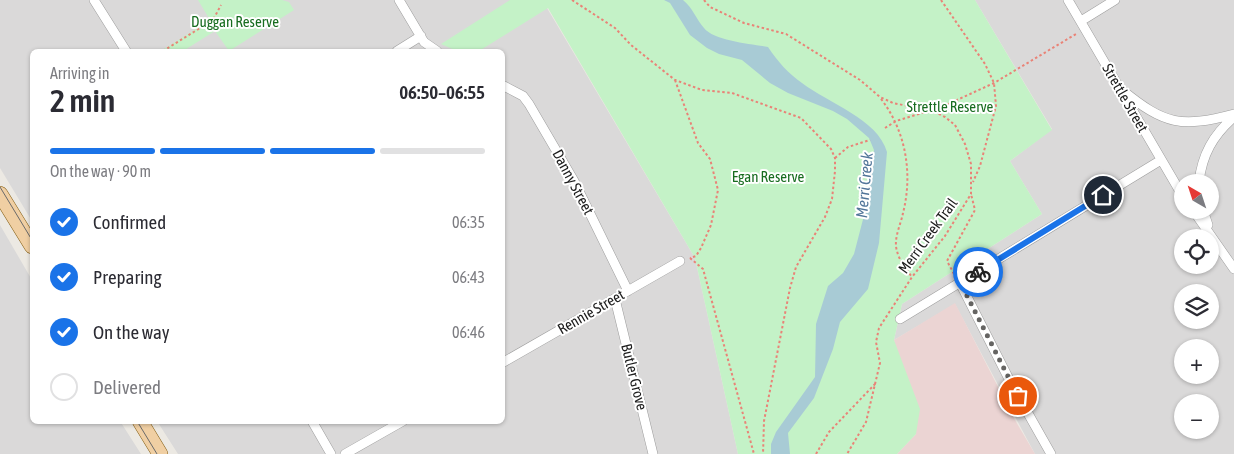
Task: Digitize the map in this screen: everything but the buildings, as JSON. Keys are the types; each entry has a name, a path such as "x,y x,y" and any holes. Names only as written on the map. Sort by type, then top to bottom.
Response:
{"main road":[{"path":"0,194 30,243"},
{"path":"142,424 160,454"}],"street":[{"path":"94,0 125,49"},
{"path":"399,0 421,36 432,49"},
{"name":"Strettle Street","path":"1068,0 1174,182"},
{"path":"1083,25 1115,0"},
{"path":"400,49 421,36"},
{"name":"Danny Street","path":"505,87 523,96 529,104 574,181 628,291"},
{"path":"1118,87 1145,108 1168,120 1193,124 1234,116"},
{"path":"1201,174 1205,154 1219,132 1234,116"},
{"path":"900,319 1161,160"},
{"path":"1219,246 1234,269"},
{"name":"Rennie Street","path":"505,361 680,261"},
{"path":"960,282 1012,385 1051,454"},
{"name":"Butler Grove","path":"615,299 653,454"},
{"path":"314,424 331,454"},
{"path":"345,454 398,424"}],"path":[{"path":"572,0 614,28 675,80 702,90 732,94 801,118 831,149 835,158 835,182 832,199 796,267 788,297 764,421 763,454"},
{"name":"Merri Creek Trail","path":"704,0 710,7 744,23 786,34 860,80 880,97 900,105 933,112 945,117 961,134 970,164 971,194 945,236 912,277 879,328 876,342 880,363 866,422 847,454"},
{"path":"941,0 985,64 994,83 996,106 980,166 972,184"},
{"path":"166,49 213,20 221,5"},
{"path":"933,112 994,83 1083,25"},
{"path":"675,80 698,143 710,159 718,190 711,225 701,248 696,256 680,261"},
{"path":"880,97 893,114 904,146 906,198 897,234 896,249 912,277"},
{"path":"885,128 896,122 928,111"},
{"path":"835,158 848,147 870,140"},
{"path":"960,282 947,262 975,210 971,194"},
{"path":"690,258 703,269 754,454"},
{"path":"816,454 830,432 875,384"}],"shaded area":[{"path":"0,0 539,0 547,8 695,258 738,454 178,454 159,424 505,424 505,49 30,49 30,218 0,168"},
{"path":"975,0 1234,0 1234,454 1035,454 955,304 894,340 902,304 1042,214 1010,161 1052,129"},
{"path":"0,225 30,277 30,424 122,424 141,454 0,454"},
{"path":"955,303 1015,420 1035,454 897,454 916,434 894,340"}],"green space":[{"name":"Duggan Reserve","path":"198,0 282,0 289,2 294,10 232,49 228,49 215,31 186,49 164,49 210,20"},
{"path":"510,0 975,0 1052,130 1010,161 1042,214 902,304 894,340 920,409 916,434 897,454 738,454 695,258 548,8 482,49 452,49 441,44"}],"water":[{"path":"664,0 683,0 704,28 716,36 768,47 784,67 797,79 874,130 882,140 887,152 879,243 868,289 840,322 833,349 814,398 788,433 790,454 771,454 771,444 776,432 815,377 816,324 828,286 843,273 854,254 867,204 874,150 869,138 847,119 770,83 742,60 719,54 707,48 690,35 670,3"}],"tram line":[{"path":"0,187 30,237"},
{"path":"139,424 157,454"}],"way so far":[{"path":"978,272 960,282 1018,396"}],"route":[{"path":"978,272 1103,195"}],"park label":[{"name":"Strettle Reserve","path":"950,107"},
{"name":"Egan Reserve","path":"768,177"}],"water label":[{"name":"Merri Creek","path":"864,185"}]}
